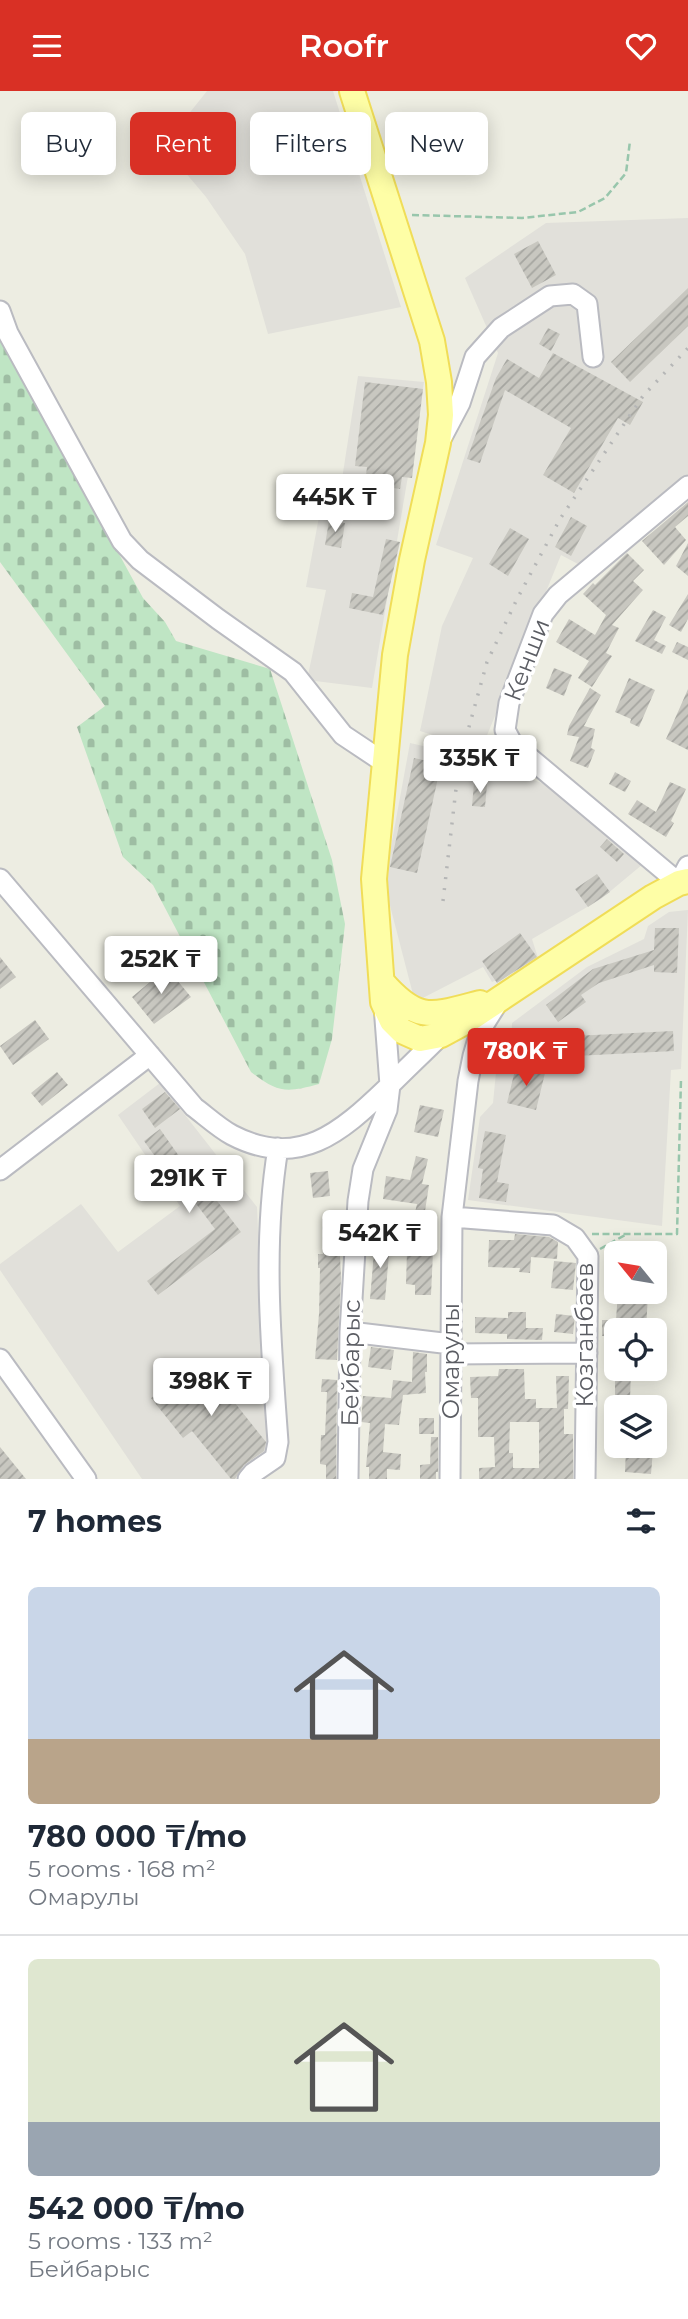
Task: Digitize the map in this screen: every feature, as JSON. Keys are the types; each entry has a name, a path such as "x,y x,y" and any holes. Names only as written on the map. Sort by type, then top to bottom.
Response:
{"main road":[{"path":"352,91 432,341 441,415 438,443 412,560 395,655 374,879 383,992 392,1021 402,1031 420,1039 441,1035 685,877"},
{"path":"383,992 417,1012 438,1014 500,999"}],"street":[{"path":"438,443 460,403 475,357 500,328 550,296 573,294 587,304 593,357"},
{"path":"0,311 8,333 122,541 140,560 293,672 343,736 385,764"},
{"name":"Кенши","path":"685,877 512,743 505,730 509,703 543,614 558,595 688,486"},
{"path":"0,879 194,1107 231,1135 260,1146 292,1149 323,1140 353,1121 441,1035"},
{"name":"Бейбарыс","path":"348,1479 350,1332 358,1201 363,1169 387,1110 390,1085 383,992"},
{"name":"Омарулы","path":"450,1479 452,1217 473,1056 481,1029 500,999"},
{"path":"0,1170 150,1055"},
{"path":"248,1479 275,1458 278,1443 270,1327 271,1192 278,1148"},
{"name":"Козганбаев","path":"452,1217 553,1225 575,1238 588,1256 585,1479"},
{"path":"350,1332 451,1349 587,1353"},
{"path":"0,1359 86,1479"}],"path":[{"path":"394,225 414,214 522,218 578,212 605,198 626,173 630,141"},
{"path":"575,1238 593,1234 677,1234 681,1079"},
{"path":"588,1256 627,1234"}],"shaded area":[{"path":"207,91 333,91 340,112 250,112 250,175 359,175 401,307 268,334 245,254 187,175 236,175 236,112 190,112"},
{"path":"688,218 688,474 611,541 578,564 561,555 481,750 420,731 442,626 473,558 436,545 498,353 465,278 546,223"},
{"path":"358,376 424,382 372,688 307,680 326,590 306,587 323,495 342,479"},
{"path":"410,743 475,758 547,785 643,864 601,899 532,939 539,961 492,982 483,967 415,1002 387,894 390,852"},
{"path":"688,910 681,1069 671,1070 662,1226 468,1200 480,1117 493,1103 497,1062 510,1065 512,1023 587,967 644,939 648,926 669,912"},
{"path":"160,1083 257,1207 267,1450 235,1479 142,1479 0,1270 0,1264 81,1204 118,1252 180,1206 118,1115"}],"green space":[{"path":"0,336 143,598 165,622 176,641 270,669 332,860 345,924 332,1039 319,1084 283,1089 268,1084 251,1072 153,885 123,857 77,727 105,706 0,562"}],"building":[{"path":"538,241 556,275 532,288 514,254"},
{"path":"688,288 688,326 630,382 611,362"},
{"path":"548,328 560,334 551,351 539,344"},
{"path":"553,353 643,402 630,425 618,418 574,493 543,475 571,428 505,390 480,463 467,459 496,378 507,359 539,378"},
{"path":"365,382 423,389 412,478 402,477 400,489 365,484 367,467 355,466"},
{"path":"688,502 688,516 675,527 686,540 664,565 642,541"},
{"path":"571,517 587,526 571,556 555,547"},
{"path":"329,521 345,523 341,548 325,545"},
{"path":"510,528 529,539 508,576 489,564"},
{"path":"386,539 400,542 383,615 349,608 352,593 373,597"},
{"path":"688,543 688,576 676,566"},
{"path":"627,553 644,570 633,581 643,590 612,625 619,628 606,653 612,656 592,687 578,678 589,661 556,642 569,619 595,635 606,615 583,594"},
{"path":"688,594 688,619 681,632 669,625"},
{"path":"653,610 666,617 654,640 666,646 662,654 635,641"},
{"path":"677,642 688,647 688,660 672,652"},
{"path":"554,668 572,675 564,696 546,688"},
{"path":"629,678 655,690 639,727 630,723 631,719 615,712"},
{"path":"590,688 601,695 584,726 595,729 591,748 595,750 588,768 570,761 579,737 567,735 569,726"},
{"path":"688,689 688,750 666,739"},
{"path":"414,758 441,764 417,873 390,867"},
{"path":"615,772 631,781 625,792 609,784"},
{"path":"670,782 686,789 666,837 628,814 637,800 656,812"},
{"path":"474,783 487,784 485,807 472,806"},
{"path":"607,839 624,854 617,862 600,847"},
{"path":"597,874 610,892 588,907 575,889"},
{"path":"655,928 679,928 677,973 654,972 654,965 599,983 581,995 586,1002 558,1022 546,1005 593,969 654,950"},
{"path":"520,933 537,957 497,983 482,961"},
{"path":"0,957 16,977 0,989"},
{"path":"167,968 191,997 154,1024 132,997"},
{"path":"35,1020 49,1039 13,1065 0,1046"},
{"path":"673,1031 674,1051 575,1056 574,1036"},
{"path":"516,1066 545,1073 536,1110 507,1103"},
{"path":"57,1072 68,1085 42,1106 31,1093"},
{"path":"165,1092 180,1109 155,1128 142,1109"},
{"path":"420,1105 444,1110 438,1137 414,1132"},
{"path":"160,1129 207,1196 211,1193 241,1232 158,1295 147,1281 215,1229 191,1197 186,1200 144,1141"},
{"path":"485,1131 506,1135 497,1182 509,1184 506,1202 479,1198 483,1169 478,1168"},
{"path":"416,1156 428,1159 422,1184 429,1185 425,1211 431,1213 426,1234 426,1252 433,1252 431,1295 415,1295 415,1285 406,1284 407,1251 415,1251 418,1222 413,1221 417,1204 383,1199 386,1176 410,1180"},
{"path":"328,1171 330,1196 313,1198 310,1173"},
{"path":"322,1219 336,1219 336,1255 340,1255 337,1360 315,1359 319,1314 318,1254 323,1254"},
{"path":"515,1234 549,1237 558,1242 557,1259 531,1257 530,1273 519,1272 520,1268 488,1267 489,1240 514,1240"},
{"path":"375,1241 390,1242 385,1300 370,1299"},
{"path":"554,1261 576,1263 573,1290 551,1288"},
{"path":"617,1304 647,1304 647,1318 616,1318"},
{"path":"508,1312 526,1312 526,1328 543,1328 542,1340 507,1339 507,1334 475,1333 475,1317 508,1318"},
{"path":"556,1314 575,1316 573,1334 554,1332"},
{"path":"604,1320 604,1336 602,1336"},
{"path":"371,1347 394,1350 391,1370 368,1367"},
{"path":"413,1352 427,1354 426,1393 403,1395 399,1425 385,1424 383,1452 401,1454 400,1470 387,1469 387,1479 369,1479 369,1467 366,1467 370,1423 361,1422 363,1396 391,1398 393,1380 412,1382"},
{"path":"200,1359 266,1442 264,1451 244,1465 235,1479 231,1479 192,1431 183,1438 151,1398"},
{"path":"499,1369 524,1369 525,1399 536,1399 536,1408 557,1408 556,1376 569,1376 568,1409 564,1409 564,1434 573,1434 573,1479 479,1479 479,1468 495,1467 494,1437 478,1437 478,1398 471,1398 470,1377 498,1376","holes":["510,1422 539,1422 539,1468 513,1468 513,1453 509,1453"]},
{"path":"322,1379 337,1380 336,1479 326,1479 326,1465 320,1464 321,1435 325,1435 327,1392 321,1392"},
{"path":"615,1381 631,1381 630,1395 615,1395"},
{"path":"419,1418 434,1418 434,1434 419,1434"},
{"path":"431,1437 438,1437 438,1472 436,1479 420,1479 420,1465 430,1464"},
{"path":"0,1447 26,1479 0,1479"},
{"path":"626,1458 652,1458 651,1474 625,1472"}],"railway":[{"path":"443,901 459,763 487,662 560,519 643,396 688,348"}]}
